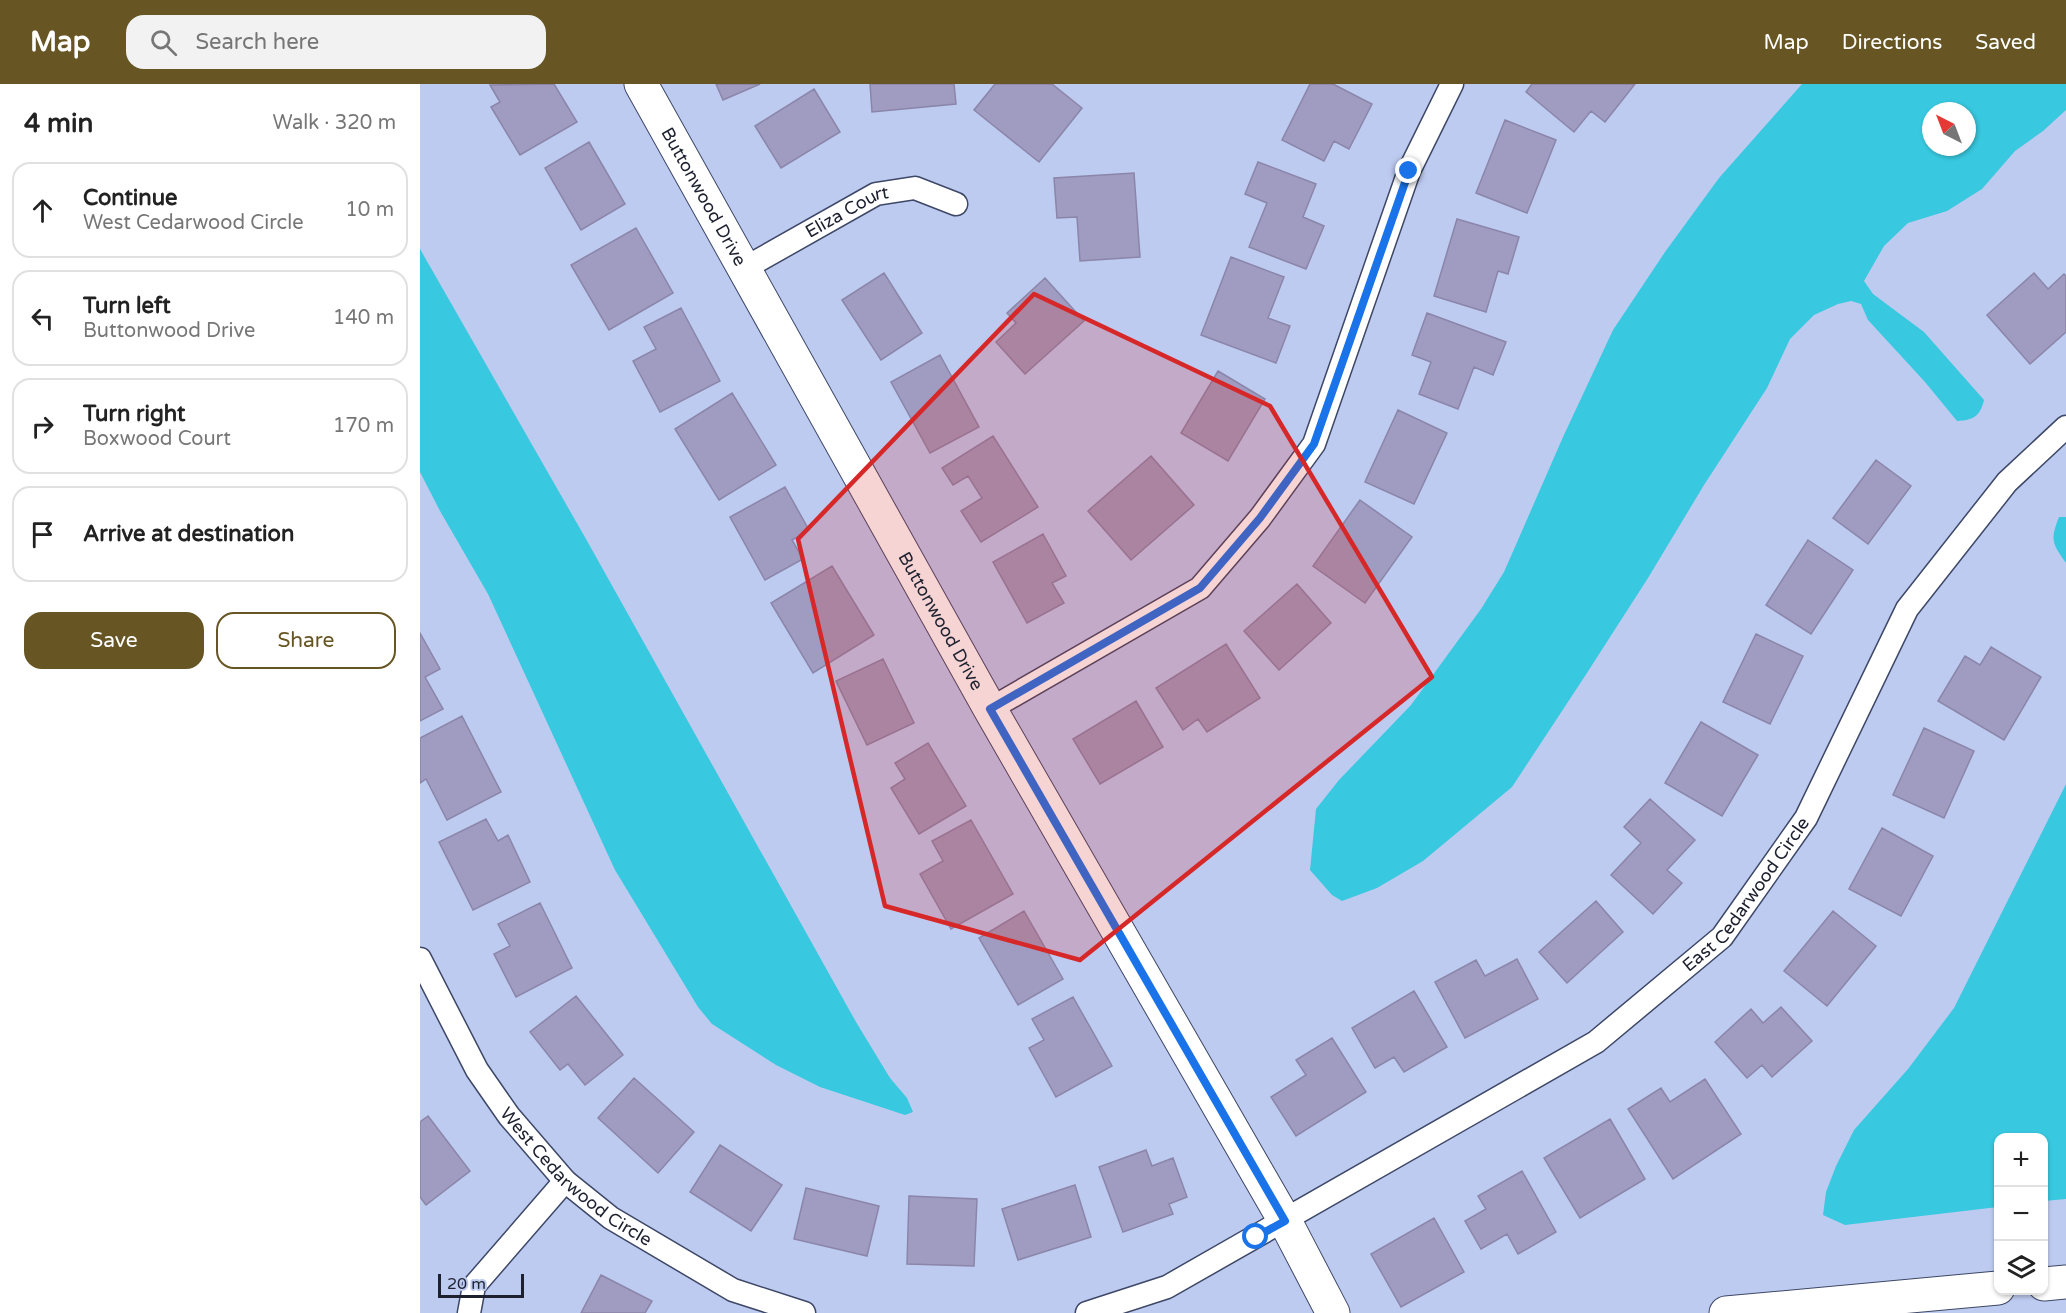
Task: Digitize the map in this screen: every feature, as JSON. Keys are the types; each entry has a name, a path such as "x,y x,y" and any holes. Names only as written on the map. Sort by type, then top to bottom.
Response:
{"street":[{"name":"Buttonwood Drive","path":"641,84 990,709 1285,1221 1333,1313"},
{"path":"990,709 1200,588 1260,518 1314,444 1409,171 1452,84"},
{"name":"Eliza Court","path":"745,268 876,194 915,188 956,204"},
{"name":"East Cedarwood Circle","path":"1285,1221 1596,1042 1722,937 1806,818 1907,609 2007,482 2066,428"},
{"name":"West Cedarwood Circle","path":"420,959 477,1070 509,1116 565,1181 611,1218 734,1290 804,1313"},
{"path":"469,1313 474,1286 565,1181"},
{"path":"1087,1313 1167,1287 1285,1221"},
{"path":"2048,1284 2066,1282"},
{"path":"1726,1313 1864,1307 1994,1289"}],"highlighted area":[{"path":"1034,294 1270,406 1432,677 1080,960 885,906 798,539"}],"shaded area":[{"path":"1802,84 2066,84 2066,110 2043,131 2015,151 1982,189 1947,211 1908,223 1884,246 1864,281 1873,294 1924,332 1984,400 1978,414 1967,420 1957,421 1868,320 1861,304 1851,301 1838,304 1814,315 1790,339 1767,388 1704,485 1648,578 1512,787 1423,861 1377,888 1342,901 1332,895 1310,870 1316,809 1339,780 1411,705 1481,609 1504,572 1613,330 1665,252 1719,178"},
{"path":"420,249 586,539 856,1022 890,1078 907,1098 913,1112 905,1115 820,1087 776,1065 712,1024 698,1007 615,870 488,594 420,472"},
{"path":"2059,517 2066,517 2066,563 2054,541 2054,531"},
{"path":"2066,784 2066,1199 2048,1201 2048,1133 1994,1133 1994,1207 1845,1225 1823,1215 1826,1192 1854,1130 1908,1069 1954,1008"}],"building":[{"path":"554,84 577,122 520,155 491,107 500,102 490,85"},
{"path":"716,84 760,84 723,100"},
{"path":"870,84 954,84 956,104 872,112"},
{"path":"995,84 1052,84 1082,108 1039,162 974,110"},
{"path":"1310,84 1333,84 1372,104 1349,149 1334,141 1324,161 1282,140"},
{"path":"1532,84 1635,84 1605,122 1591,111 1574,132 1526,92"},
{"path":"814,89 840,132 781,168 755,126"},
{"path":"1505,120 1556,140 1527,213 1476,193"},
{"path":"589,142 625,204 581,230 545,168"},
{"path":"1258,162 1316,184 1303,217 1324,226 1306,269 1249,247 1267,203 1245,194"},
{"path":"1134,173 1140,257 1080,261 1077,217 1057,218 1054,178"},
{"path":"1457,219 1519,237 1508,274 1498,271 1486,312 1434,296"},
{"path":"636,228 673,293 609,330 571,265"},
{"path":"1231,257 1284,277 1268,318 1290,326 1276,363 1201,335"},
{"path":"884,273 922,333 881,360 842,300"},
{"path":"2034,273 2048,289 2064,274 2066,276 2066,332 2030,364 1987,315"},
{"path":"1045,278 1084,321 1025,374 996,342 1016,323 1007,313"},
{"path":"681,308 720,381 660,412 633,361 656,349 644,327"},
{"path":"1427,313 1506,342 1493,375 1474,367 1458,409 1419,394 1431,362 1412,355"},
{"path":"940,355 979,427 930,453 891,382"},
{"path":"1218,371 1265,399 1228,461 1181,433"},
{"path":"732,393 776,465 719,500 675,429"},
{"path":"1398,410 1447,433 1414,504 1365,482"},
{"path":"993,436 1038,507 981,542 961,511 982,498 968,476 953,485 942,468"},
{"path":"1151,456 1194,505 1131,560 1088,511"},
{"path":"1876,460 1911,486 1868,544 1833,518"},
{"path":"785,487 809,530 792,540 803,559 765,580 730,517"},
{"path":"1360,500 1412,537 1365,603 1313,566"},
{"path":"1043,534 1066,576 1052,583 1064,603 1027,623 993,562"},
{"path":"1808,540 1853,570 1811,634 1766,605"},
{"path":"832,566 874,635 813,673 771,603"},
{"path":"1297,584 1331,623 1279,670 1244,631"},
{"path":"420,633 440,669 425,677 443,709 420,721"},
{"path":"1756,634 1803,656 1770,724 1723,702"},
{"path":"1226,644 1260,698 1207,732 1198,719 1183,730 1156,688"},
{"path":"1991,647 2041,677 2004,740 1938,701 1965,656 1980,665"},
{"path":"883,659 914,723 867,745 836,681"},
{"path":"1136,701 1163,747 1100,784 1073,739"},
{"path":"462,716 501,792 447,820 426,779 420,783 420,738"},
{"path":"1701,722 1758,755 1722,816 1665,783"},
{"path":"1924,728 1974,751 1944,818 1893,795"},
{"path":"928,743 966,806 919,834 891,788 905,779 895,763"},
{"path":"1650,799 1695,840 1667,870 1682,883 1653,914 1611,875 1641,843 1624,827"},
{"path":"486,819 498,841 508,835 530,882 473,910 439,842"},
{"path":"971,820 1013,894 951,929 920,874 943,861 932,841"},
{"path":"1882,828 1933,856 1901,916 1849,889"},
{"path":"1596,901 1623,932 1567,983 1539,952"},
{"path":"540,903 572,968 516,997 494,954 510,946 498,924"},
{"path":"1024,911 1063,979 1018,1005 979,938"},
{"path":"1833,911 1876,946 1827,1006 1784,971"},
{"path":"1517,959 1538,999 1465,1038 1435,982 1476,960 1485,976"},
{"path":"1414,991 1447,1047 1404,1072 1394,1057 1375,1068 1352,1028"},
{"path":"576,996 623,1055 585,1085 568,1064 560,1070 530,1032"},
{"path":"1073,997 1112,1066 1056,1097 1029,1048 1044,1040 1032,1019"},
{"path":"1781,1007 1812,1041 1772,1077 1762,1065 1747,1078 1715,1042 1751,1009 1763,1023"},
{"path":"1332,1038 1366,1092 1296,1136 1271,1097 1306,1075 1296,1060"},
{"path":"634,1078 694,1132 658,1173 598,1118"},
{"path":"1705,1079 1741,1134 1673,1179 1628,1109 1661,1088 1670,1102"},
{"path":"428,1116 470,1171 426,1205 420,1197 420,1122"},
{"path":"1610,1119 1645,1179 1580,1218 1544,1158"},
{"path":"720,1145 782,1185 751,1231 690,1192"},
{"path":"1146,1150 1152,1166 1173,1158 1187,1197 1169,1204 1173,1214 1123,1232 1099,1167"},
{"path":"1522,1171 1556,1232 1518,1254 1507,1234 1481,1249 1465,1221 1486,1209 1478,1196"},
{"path":"1075,1185 1091,1237 1018,1260 1002,1209"},
{"path":"806,1188 879,1206 867,1256 794,1239"},
{"path":"909,1196 977,1199 974,1266 907,1264"},
{"path":"1434,1218 1464,1272 1401,1307 1371,1254"},
{"path":"601,1275 652,1301 645,1313 581,1313"}],"route":[{"path":"1256,1237 1285,1221 990,709 1200,588 1260,518 1314,444 1409,171"}]}
